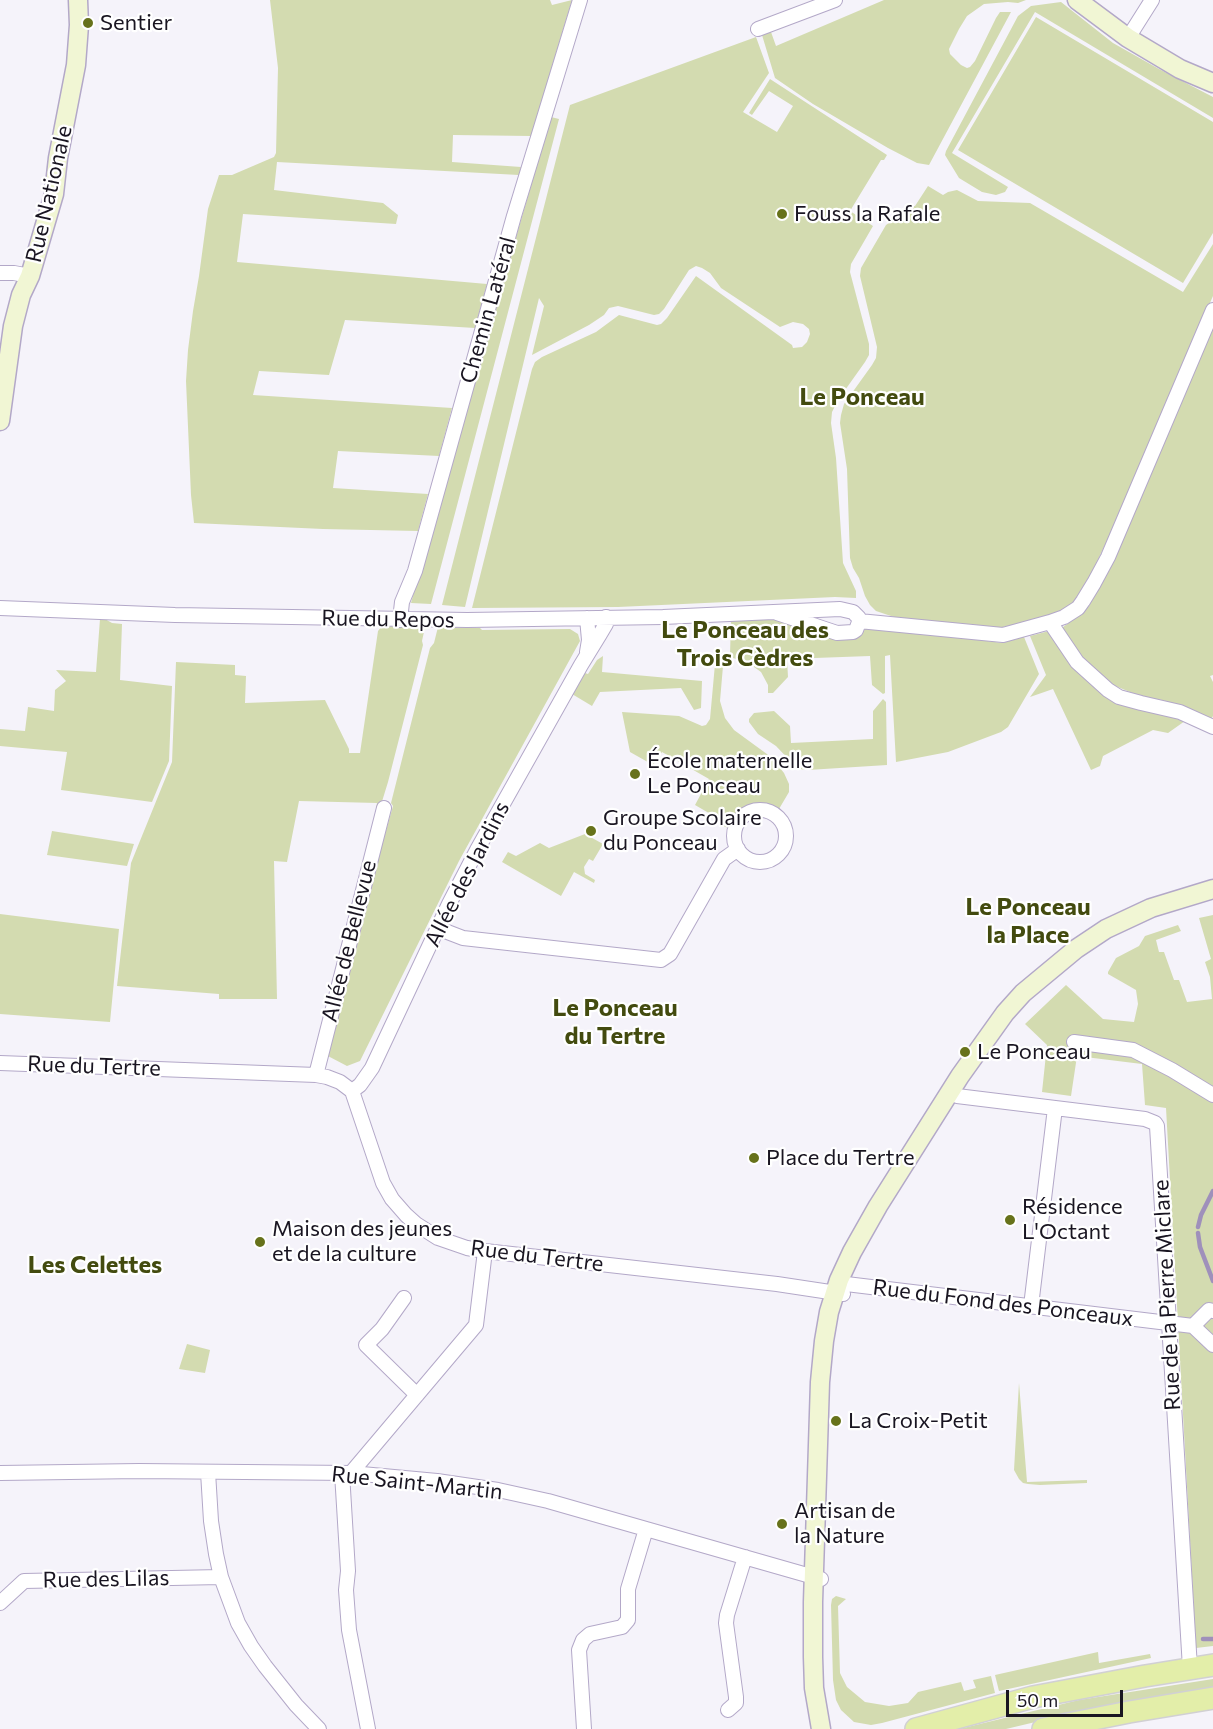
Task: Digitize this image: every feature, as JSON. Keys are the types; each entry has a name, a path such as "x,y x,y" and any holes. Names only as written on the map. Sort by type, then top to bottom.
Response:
{"main road":[{"path":"916,1729 1033,1697 1213,1665"},
{"path":"1043,1729 1213,1698"}],"street":[{"name":"Rue Nationale","path":"0,421 13,326 54,194 58,158 76,65 78,0"},
{"name":"Chemin Latéral","path":"400,620 404,595 415,571 508,238 580,0"},
{"path":"1077,0 1128,38 1180,69 1213,83"},
{"path":"1128,38 1152,0"},
{"path":"758,29 826,2"},
{"path":"0,273 30,276"},
{"path":"859,621 1003,636 1064,617 1078,608 1095,583 1108,557 1213,310"},
{"name":"Rue du Repos","path":"0,608 400,620 587,618 840,609 854,612 859,621 853,632 837,633 777,613"},
{"name":"Allée des Jardins","path":"352,1091 360,1085 372,1068 437,928 477,850 585,657 606,624 606,617"},
{"name":"Allée des Jardins","path":"585,657 589,640 587,618"},
{"path":"1050,622 1077,662 1108,690 1119,697 1180,712 1213,727"},
{"name":"Allée de Bellevue","path":"316,1075 384,808"},
{"path":"437,928 464,938 661,960 670,954 724,859 738,849"},
{"path":"830,1729 821,1675 818,1578 820,1382 826,1328 868,1222 981,1046 1023,993 1076,949 1106,929 1151,908 1213,889"},
{"path":"841,1288 879,1220 957,1096 987,1051 1018,1011 1071,962 1103,940 1141,920 1181,905 1213,897"},
{"path":"1074,1042 1132,1050 1172,1070 1213,1095"},
{"name":"Rue du Tertre","path":"0,1063 316,1075 340,1082 352,1091 383,1183 406,1215 438,1238 467,1248 485,1251 757,1282 841,1288"},
{"name":"Rue de la Pierre Miclare","path":"957,1096 1145,1119 1151,1120 1157,1126 1190,1668"},
{"path":"1031,1306 1055,1108"},
{"path":"368,1729 349,1630 346,1590 348,1571 347,1473 476,1325 485,1251"},
{"name":"Rue du Fond des Ponceaux","path":"841,1288 1031,1306 1193,1326"},
{"path":"404,1298 382,1329 366,1345 417,1395"},
{"path":"1213,1311 1209,1310 1193,1326 1213,1346"},
{"path":"208,1472 211,1521 221,1577 238,1623 251,1646 296,1705 319,1729"},
{"name":"Rue Saint-Martin","path":"0,1473 347,1473 437,1481 498,1490 548,1501 818,1578"},
{"path":"584,1729 579,1650 583,1640 590,1634 622,1627 628,1620 630,1581 646,1529"},
{"path":"728,1710 736,1703 736,1697 726,1623 745,1557"},
{"name":"Rue des Lilas","path":"0,1603 24,1581 221,1577"},
{"path":"818,1578 813,1658 814,1688 821,1729"}],"green space":[{"path":"270,0 550,0 552,5 572,0 531,136 453,135 452,162 521,167 519,175 277,162 274,190 383,203 398,215 396,224 243,214 237,262 487,284 475,328 345,320 329,375 259,371 253,395 452,408 439,456 338,451 333,488 428,494 418,531 194,523 186,381 193,311 208,209 219,175 232,175 274,157 276,153 278,68"},
{"path":"884,0 1026,0 1018,3 984,4 967,16 959,29 949,49 950,54 967,68 975,61 1000,12 1011,12 929,165 917,163 888,148 813,104 775,78 762,35 771,32 776,46"},
{"path":"1061,2 1113,43 1213,97 1213,118 1035,12 952,153 1008,187 1005,192 996,195 982,192 959,178 945,155 946,151 1018,16 1031,6"},
{"path":"1036,17 1213,122 1213,233 1183,283 958,150"},
{"path":"756,37 769,73 743,112 777,132 793,106 769,91 752,115 749,113 770,79 887,155 884,160 881,160 850,211 873,226 851,264 850,272 869,344 869,355 838,400 832,412 831,423 836,458 843,563 856,591 856,598 618,607 472,608 535,362 596,332 619,315 657,325 661,324 696,276 792,345 793,348 802,347 807,342 809,329 803,324 793,322 780,327 721,288 710,273 696,266 689,270 659,314 654,315 618,306 609,308 604,315 589,325 532,355 544,306 539,298 465,607 442,605 570,105"},
{"path":"551,117 559,119 431,604 411,603 430,532"},
{"path":"928,186 943,195 957,190 978,201 1030,203 1183,292 1213,244 1213,296 1135,480 1083,590 1072,604 1051,616 990,630 894,617 876,611 865,596 850,558 847,469 840,423 841,415 844,404 876,358 877,347 860,276 861,268 886,225 905,207 915,206"},
{"path":"1213,326 1213,675 1210,676 1213,682 1213,716 1211,720 1183,707 1162,700 1142,697 1113,685 1076,650 1063,627 1089,606 1113,560"},
{"path":"100,619 122,624 120,680 172,686 169,761 152,802 61,790 67,752 0,746 0,729 25,731 28,707 54,711 55,690 66,681 56,670 96,672"},
{"path":"731,619 774,619 825,637 838,639 862,632 870,625 1002,643 1024,637 1039,674 1008,727 1001,732 948,752 896,762 890,655 885,656 885,693 883,694 872,685 870,656 787,659 788,677 773,693 768,693 768,685 761,672 747,662 730,655"},
{"path":"382,626 425,627 423,645 388,782 380,808 376,808 377,803 299,801 287,862 274,861 277,999 219,999 219,994 117,986 131,863 172,762 176,662 235,665 235,675 246,676 245,703 325,700 349,753 360,753 378,631"},
{"path":"438,627 480,628 482,630 570,629 578,634 580,641 459,861 360,1061 347,1066 326,1055 355,939 393,806 391,803 430,648 434,643"},
{"path":"1049,631 1068,659 1091,684 1108,696 1185,721 1168,733 1153,730 1103,756 1100,766 1091,770 1053,689 1030,697 1046,675 1030,636"},
{"path":"603,656 602,672 702,681 701,708 694,710 681,688 600,692 592,706 572,694 585,673 588,674 597,660"},
{"path":"715,664 723,666 720,701 725,718 734,730 771,757 784,773 789,784 789,792 779,809 756,806 745,808 739,813 731,829 720,825 714,816 695,805 709,779 662,752 653,765 630,752 622,712 679,716 702,726 706,725 710,719"},
{"path":"883,699 886,702 887,765 800,769 776,746 758,734 749,722 754,713 774,711 790,726 791,743 873,739 873,711"},
{"path":"52,831 134,844 127,866 47,855"},
{"path":"585,834 603,844 593,861 589,859 584,867 585,874 595,880 594,883 574,872 561,896 502,862 508,852 516,856 540,843 549,848"},
{"path":"0,914 119,929 110,1022 0,1014"},
{"path":"1213,915 1213,1646 1196,1648 1166,1108 1145,1105 1142,1064 1077,1056 1071,1096 1042,1092 1047,1045 1025,1024 1066,985 1103,1019 1134,1022 1138,1004 1136,990 1108,972 1116,958 1139,946 1145,936 1178,925 1181,931 1156,940 1159,952 1164,952 1174,980 1179,980 1187,1002 1212,999 1210,977 1205,962 1211,959 1199,918"},
{"path":"187,1344 210,1350 205,1373 179,1369"},
{"path":"1019,1383 1027,1482 1087,1480 1087,1483 1040,1485 1023,1483 1019,1479 1014,1470"},
{"path":"836,1596 846,1599 838,1606 840,1673 847,1687 865,1702 889,1706 908,1703 918,1692 961,1682 964,1691 976,1688 973,1680 991,1676 995,1693 882,1723 871,1725 854,1722 841,1710 836,1700 833,1680 831,1605 832,1599"},
{"path":"1098,1652 1099,1663 1150,1654 1151,1658 999,1691 995,1675"},
{"path":"1213,1679 1213,1690 1069,1714 1006,1729 959,1729 1079,1700"}],"waterway":[{"path":"1198,1227 1201,1215 1213,1191"},
{"path":"1198,1233 1200,1247 1213,1281"},
{"path":"1203,1639 1213,1639"}],"place":[{"name":"Sentier","path":"88,23"},
{"name":"Fouss la Rafale","path":"782,214"},
{"name":"École maternelle Le Ponceau","path":"635,774"},
{"name":"Groupe Scolaire du Ponceau","path":"591,831"},
{"name":"Le Ponceau","path":"965,1052"},
{"name":"Place du Tertre","path":"754,1158"},
{"name":"Résidence L'Octant","path":"1010,1220"},
{"name":"Maison des jeunes et de la culture","path":"260,1242"},
{"name":"La Croix-Petit","path":"836,1421"},
{"name":"Artisan de la Nature","path":"782,1524"}],"district":[{"name":"Le Ponceau","path":"862,397"},
{"name":"Le Ponceau des Trois Cèdres","path":"745,644"},
{"name":"Le Ponceau la Place","path":"1028,921"},
{"name":"Le Ponceau du Tertre","path":"615,1022"},
{"name":"Les Celettes","path":"95,1265"}]}
